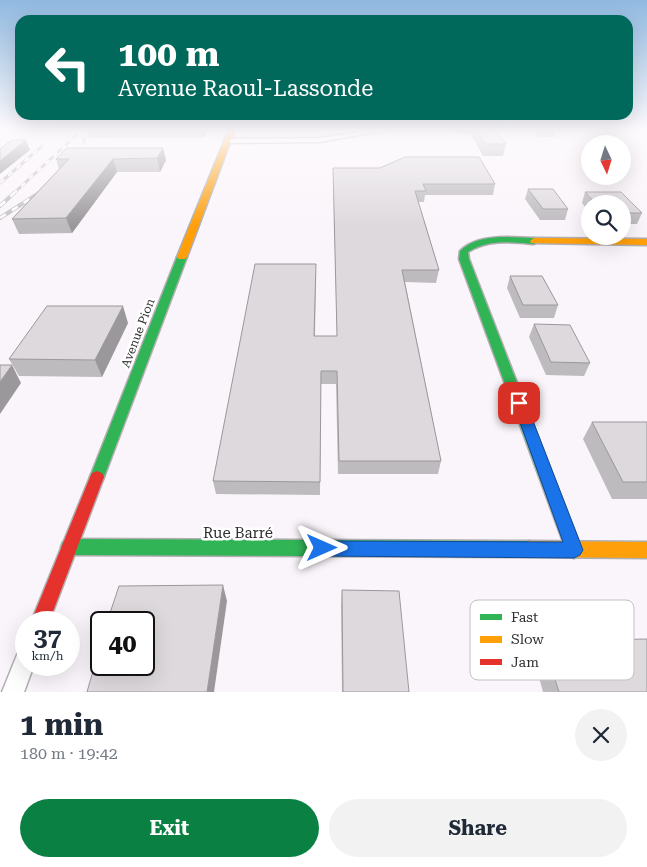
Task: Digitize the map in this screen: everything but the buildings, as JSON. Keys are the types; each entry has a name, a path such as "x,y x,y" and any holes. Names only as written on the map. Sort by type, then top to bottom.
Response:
{"street":[{"name":"Avenue Pion","path":"44,611 220,161"},
{"path":"574,550 464,259 464,251 471,245 490,240 647,242"},
{"name":"Rue Barré","path":"69,547 647,550"},
{"path":"13,692 19,676"}],"railway":[{"path":"0,183 25,161"},
{"path":"13,194 48,161"},
{"path":"37,194 43,190"},
{"path":"0,206 14,193"},
{"path":"0,218 39,193"}],"traffic: fast":[{"path":"534,241 498,240 480,243 464,251 464,259 574,550"},
{"path":"97,477 182,257"},
{"path":"69,547 529,549"}],"traffic: slow":[{"path":"182,257 219,161"},
{"path":"534,241 647,242"},
{"path":"529,549 647,550"}],"traffic: jam":[{"path":"44,611 97,477"}],"route":[{"path":"322,548 574,550 519,403"}]}
